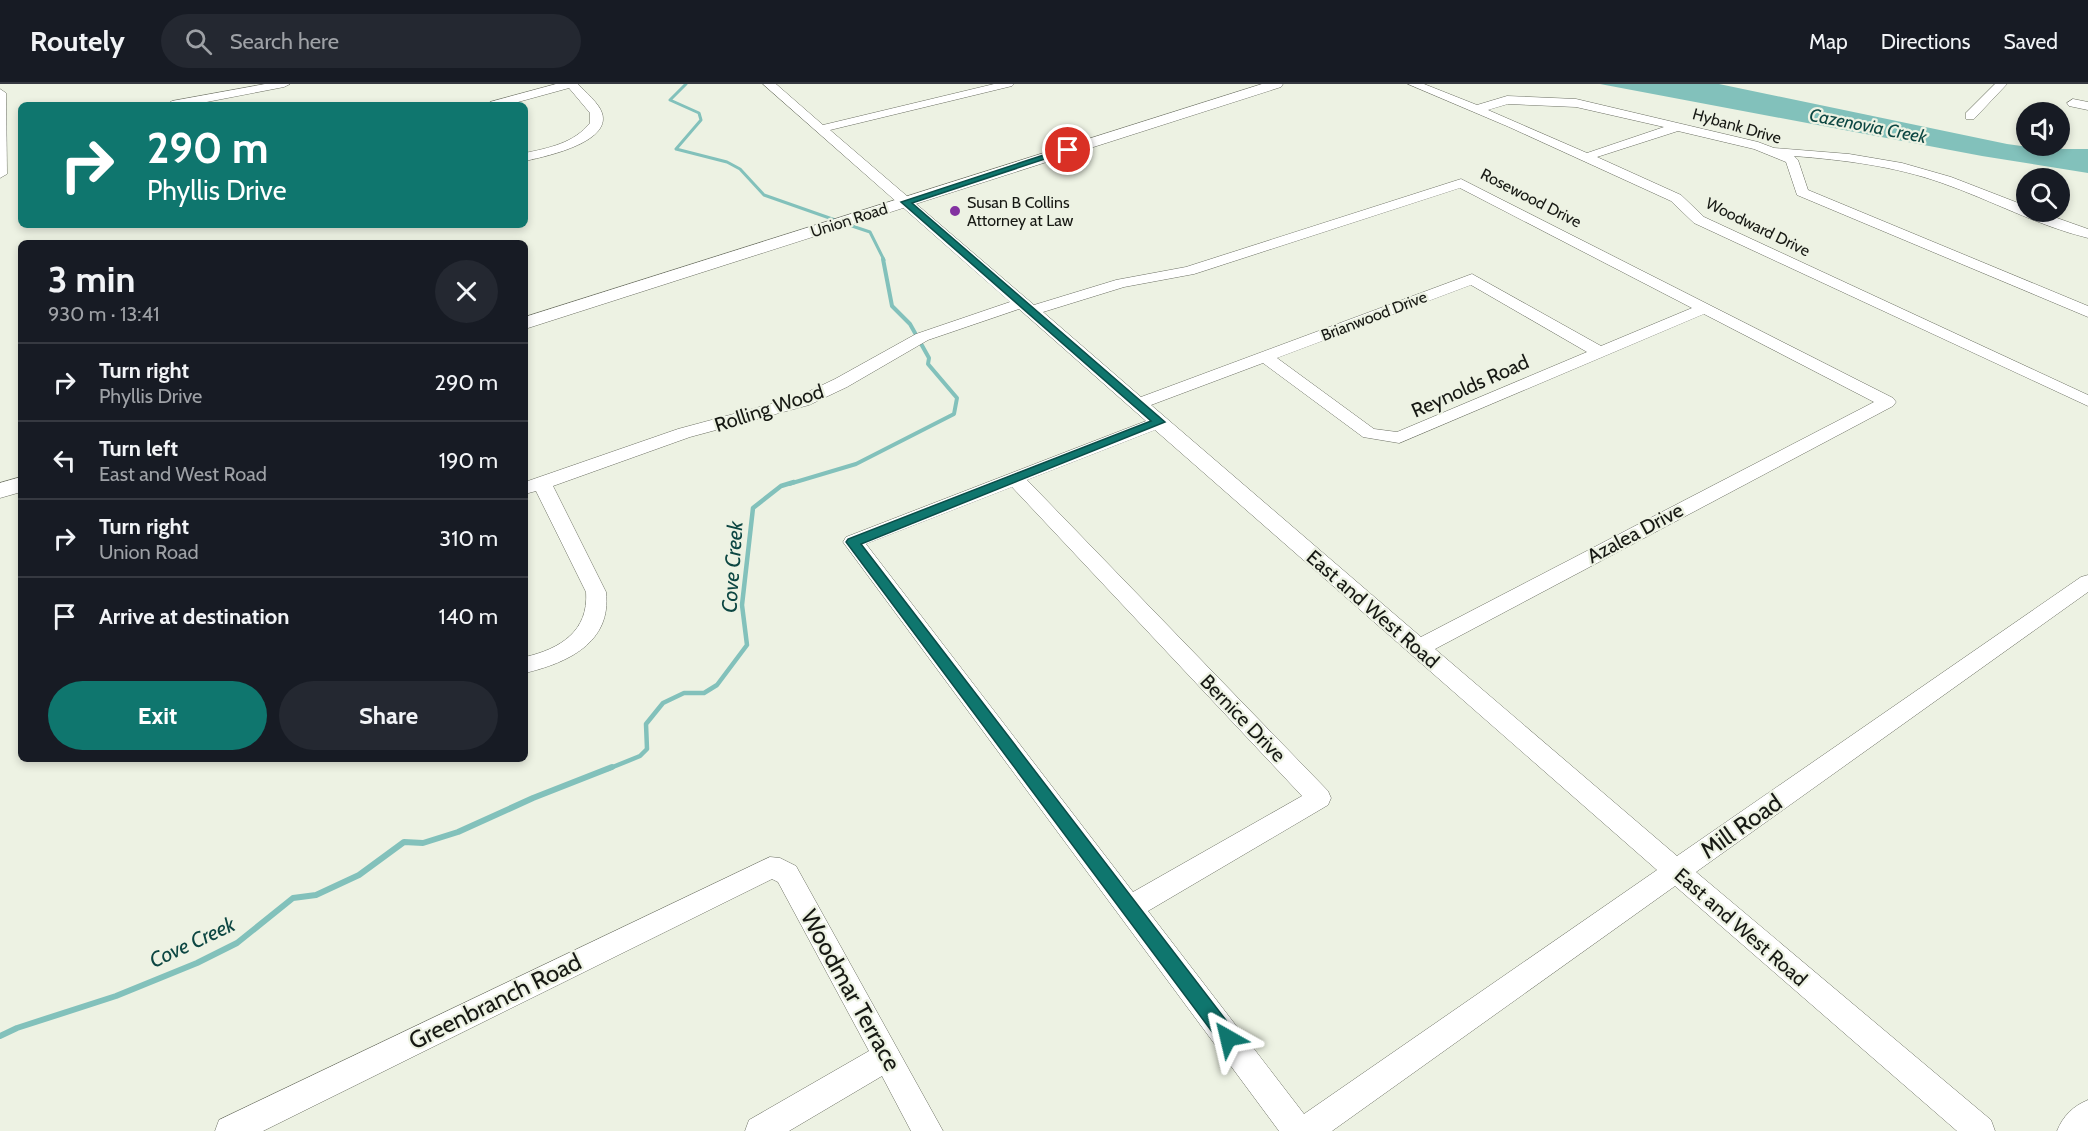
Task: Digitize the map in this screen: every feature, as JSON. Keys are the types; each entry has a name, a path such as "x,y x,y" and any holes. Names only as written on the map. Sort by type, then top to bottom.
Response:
{"main road":[{"name":"Union Road","path":"528,322 1276,84"},
{"path":"0,491 18,485"}],"street":[{"path":"188,102 284,84"},
{"path":"505,102 571,84 596,113 597,123 577,141 528,156"},
{"name":"East and West Road","path":"769,84 1418,648 1980,1131"},
{"path":"958,84 971,93"},
{"path":"821,129 1008,84"},
{"name":"Woodward Drive","path":"1414,84 1477,109 1676,198 1699,220 2088,401"},
{"path":"1970,116 2001,84"},
{"path":"0,93 0,174"},
{"name":"Hybank Drive","path":"1477,109 1507,100 1576,103 1769,150 1792,160 1802,192 2088,312"},
{"path":"2073,103 2088,106"},
{"path":"1586,157 1677,127"},
{"path":"1769,150 1841,156 1905,167 1939,177 2016,206"},
{"name":"Rosewood Drive","path":"1027,307 1121,282 1189,271 1461,183 1887,402 1853,419"},
{"path":"2057,222 2088,234"},
{"name":"Brianwood Drive","path":"1138,404 1472,279 1599,352"},
{"name":"Rolling Wood","path":"528,664 545,660 576,643 586,633 598,612 596,592 533,485 684,434 759,415 802,401 841,384 922,337 1027,307"},
{"name":"Reynolds Road","path":"1265,357 1369,433 1399,438 1704,308"},
{"name":"Azalea Drive","path":"1418,648 1853,419"},
{"path":"1159,422 853,542 1298,1131"},
{"name":"Bernice Drive","path":"1016,479 1319,798 1130,908"},
{"name":"Mill Road","path":"1306,1131 2088,582"},
{"name":"Woodmar Terrace","path":"760,871 770,868 780,869 788,874 928,1131"},
{"name":"Greenbranch Road","path":"230,1131 760,871"},
{"path":"760,1131 887,1057"},
{"path":"2072,1131 2088,1115"}],"water":[{"name":"Cazenovia Creek","path":"1600,84 1719,84 2016,145 2016,156 2070,156 2070,149 2088,149 2088,173 2070,170 2070,168 1982,156"}],"waterway":[{"name":"Cove Creek","path":"686,84 670,100 699,113 701,120 676,149 727,162 740,169 764,195 838,221"},
{"name":"Cove Creek","path":"846,224 870,232 884,260"},
{"name":"Cove Creek","path":"789,484 856,464 954,414 957,398 928,364 929,358 910,324 892,306 883,259"},
{"name":"Cove Creek","path":"608,769 640,756 647,749 646,724 663,703 684,693 704,693 717,685 747,645 742,605 753,508 781,486 794,482"},
{"name":"Cove Creek","path":"0,1036 17,1028 116,996 197,963 237,943 293,898 316,895 359,875 404,842 423,843 458,832 533,798 612,767"}],"place":[{"name":"Susan B Collins Attorney at Law","path":"955,211"}],"route":[{"path":"1068,150 905,202 1159,422 853,542 1228,1038"}]}
